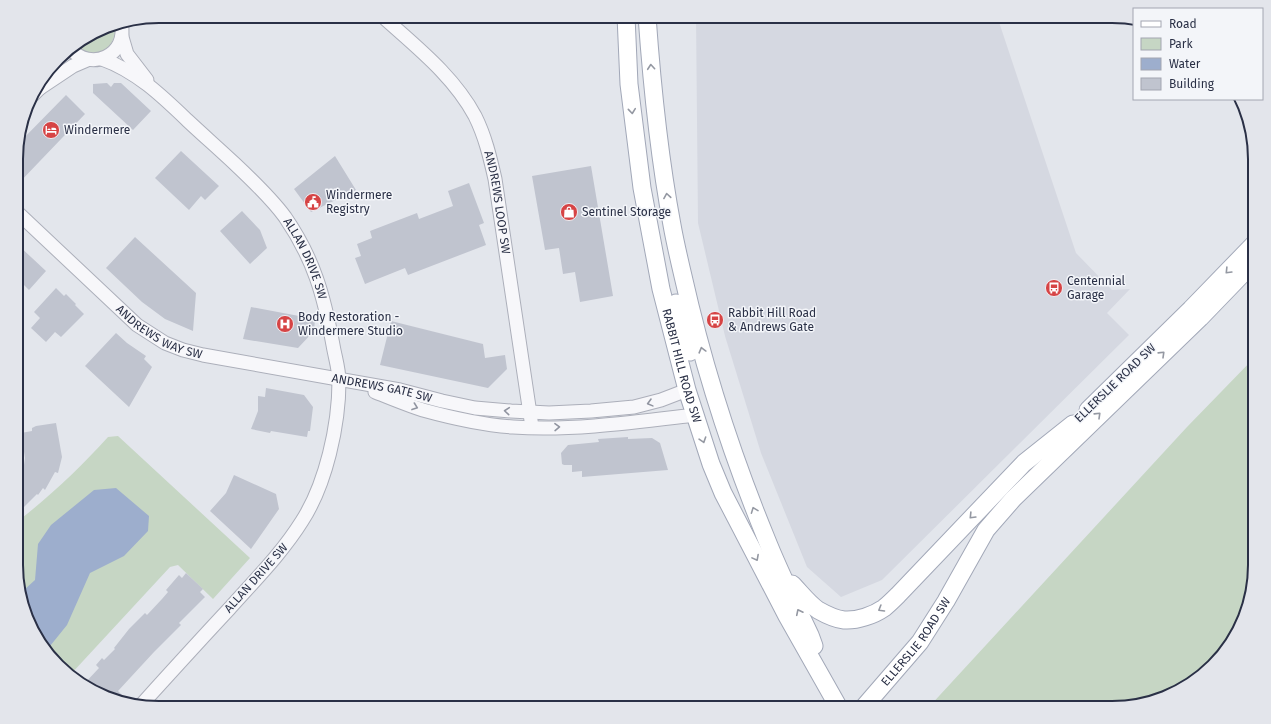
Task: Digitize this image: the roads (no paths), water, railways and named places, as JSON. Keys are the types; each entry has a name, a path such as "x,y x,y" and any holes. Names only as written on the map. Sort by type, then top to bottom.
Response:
{"main road":[{"name":"RABBIT HILL ROAD SW","path":"626,23 630,84 642,188 661,289 687,390 711,464 723,493 786,616 835,701"},
{"name":"RABBIT HILL ROAD SW","path":"648,23 660,155 672,227 690,308 712,388 745,484 780,572 810,635 827,688"},
{"path":"652,244 667,271 698,378 712,388"},
{"name":"ELLERSLIE ROAD SW","path":"986,530 989,519 1003,496 1073,424 1191,309 1248,250"},
{"name":"ELLERSLIE ROAD SW","path":"869,701 920,642 946,601 986,530 1013,499 1200,318 1248,268"},
{"path":"780,572 809,602 825,614 843,620 853,619 868,616 884,608 1024,463 1073,424"}],"street":[{"name":"ANDREWS LOOP SW","path":"390,23 446,76 464,98 484,136 495,179 532,427"},
{"name":"ALLAN DRIVE SW","path":"87,60 102,59 115,51 119,44 121,29"},
{"name":"ALLAN DRIVE SW","path":"121,29 127,54 154,89"},
{"path":"75,52 87,60"},
{"name":"ALLAN DRIVE SW","path":"102,59 120,66 154,89 240,169 284,216 310,261 319,283 326,306 339,379 336,419 331,445 316,494 304,519 286,545 257,579 145,700"},
{"path":"45,84 64,72 87,60"},
{"name":"ANDREWS WAY SW","path":"23,218 137,325 165,343 183,350 203,355 339,379"},
{"name":"ANDREWS GATE SW","path":"339,379 400,390 475,408 549,413 634,407 661,400 687,390"},
{"name":"ANDREWS GATE SW","path":"339,379 423,410 471,421 512,427 559,427 612,424 695,414"}],"water":[{"path":"116,488 149,516 148,531 124,556 90,573 67,625 50,646 37,625 30,609 25,589 35,580 38,544 51,525 94,490"}],"place":[{"name":"Windermere","path":"51,130"},
{"name":"Windermere Registry","path":"313,202"},
{"name":"Sentinel Storage","path":"569,212"},
{"name":"Centennial Garage","path":"1054,288"},
{"name":"Rabbit Hill Road & Andrews Gate","path":"715,320"},
{"name":"Body Restoration - Windermere Studio","path":"285,324"}]}
